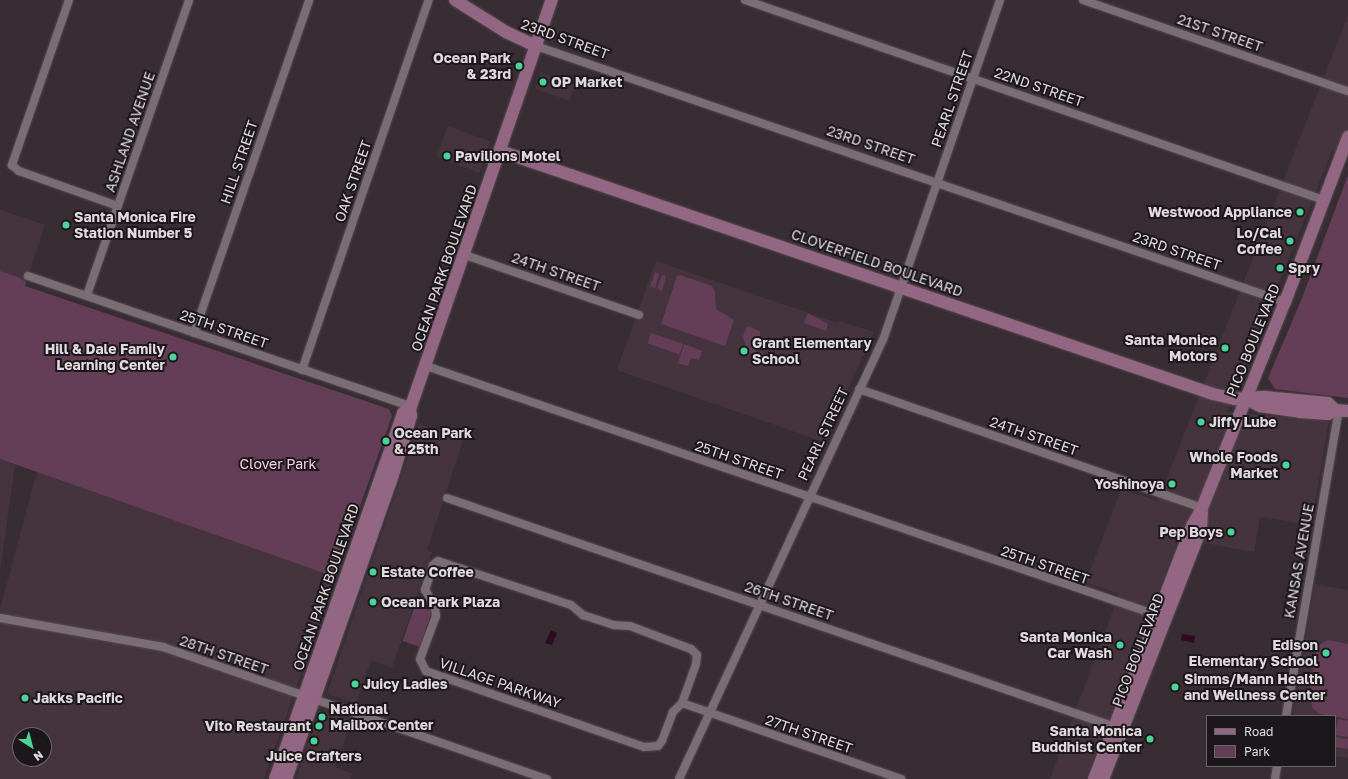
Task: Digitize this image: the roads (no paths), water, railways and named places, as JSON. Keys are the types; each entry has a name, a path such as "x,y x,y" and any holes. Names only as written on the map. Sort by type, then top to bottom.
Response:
{"street":[{"path":"69,0 12,166 19,171 118,206"},
{"name":"ASHLAND AVENUE","path":"87,295 189,0"},
{"name":"HILL STREET","path":"194,333 308,0"},
{"name":"OAK STREET","path":"302,370 429,0"},
{"name":"23RD STREET","path":"455,0 506,32 536,46 1285,302"},
{"name":"OCEAN PARK BOULEVARD","path":"275,779 309,698 392,478 411,416 411,408 552,0"},
{"name":"22ND STREET","path":"745,0 1324,200"},
{"name":"PEARL STREET","path":"679,779 808,497 884,337 1000,0"},
{"name":"21ST STREET","path":"1083,0 1348,91"},
{"name":"PICO BOULEVARD","path":"1094,779 1118,728 1162,615 1192,526 1202,508 1285,302 1348,137"},
{"name":"CLOVERFIELD BOULEVARD","path":"500,151 1206,392 1246,399 1260,406 1300,412 1328,414 1341,410"},
{"name":"24TH STREET","path":"465,255 638,315"},
{"name":"25TH STREET","path":"28,276 87,295 411,408"},
{"name":"25TH STREET","path":"426,366 808,497 1162,615"},
{"name":"24TH STREET","path":"859,389 1202,508"},
{"name":"KANSAS AVENUE","path":"1286,715 1341,410"},
{"name":"26TH STREET","path":"447,498 1118,728"},
{"name":"VILLAGE PARKWAY","path":"438,561 444,562 570,605 583,615 614,625 630,626 684,644 697,655 696,664 682,703 673,712 662,740 651,748 426,671 420,659 436,616 436,607 425,590 433,565 438,561"},
{"name":"28TH STREET","path":"0,618 163,647 547,779"},
{"name":"OCEAN PARK BOULEVARD","path":"286,779 309,698"},
{"name":"27TH STREET","path":"682,703 901,779"},
{"name":"PICO BOULEVARD","path":"1103,779 1118,728"},
{"path":"1275,779 1277,767"}],"place":[{"name":"Ocean Park & 23rd","path":"519,66"},
{"name":"OP Market","path":"543,82"},
{"name":"Pavilions Motel","path":"447,156"},
{"name":"Westwood Appliance","path":"1300,212"},
{"name":"Santa Monica Fire Station Number 5","path":"66,225"},
{"name":"Lo/Cal Coffee","path":"1290,241"},
{"name":"Spry","path":"1280,268"},
{"name":"Santa Monica Motors","path":"1225,348"},
{"name":"Grant Elementary School","path":"744,351"},
{"name":"Hill & Dale Family Learning Center","path":"173,357"},
{"name":"Jiffy Lube","path":"1201,422"},
{"name":"Ocean Park & 25th","path":"386,441"},
{"name":"Whole Foods Market","path":"1286,465"},
{"name":"Yoshinoya","path":"1172,484"},
{"name":"Pep Boys","path":"1231,532"},
{"name":"Estate Coffee","path":"373,572"},
{"name":"Ocean Park Plaza","path":"373,602"},
{"name":"Santa Monica Car Wash","path":"1120,645"},
{"name":"Edison Elementary School","path":"1326,653"},
{"name":"Juicy Ladies","path":"355,684"},
{"name":"Simms/Mann Health and Wellness Center","path":"1175,687"},
{"name":"Jakks Pacific","path":"25,698"},
{"name":"National Mailbox Center","path":"322,717"},
{"name":"Vito Restaurant","path":"319,726"},
{"name":"Santa Monica Buddhist Center","path":"1150,739"},
{"name":"Juice Crafters","path":"314,741"}],"park label":[{"name":"Clover Park","path":"278,464"}]}
